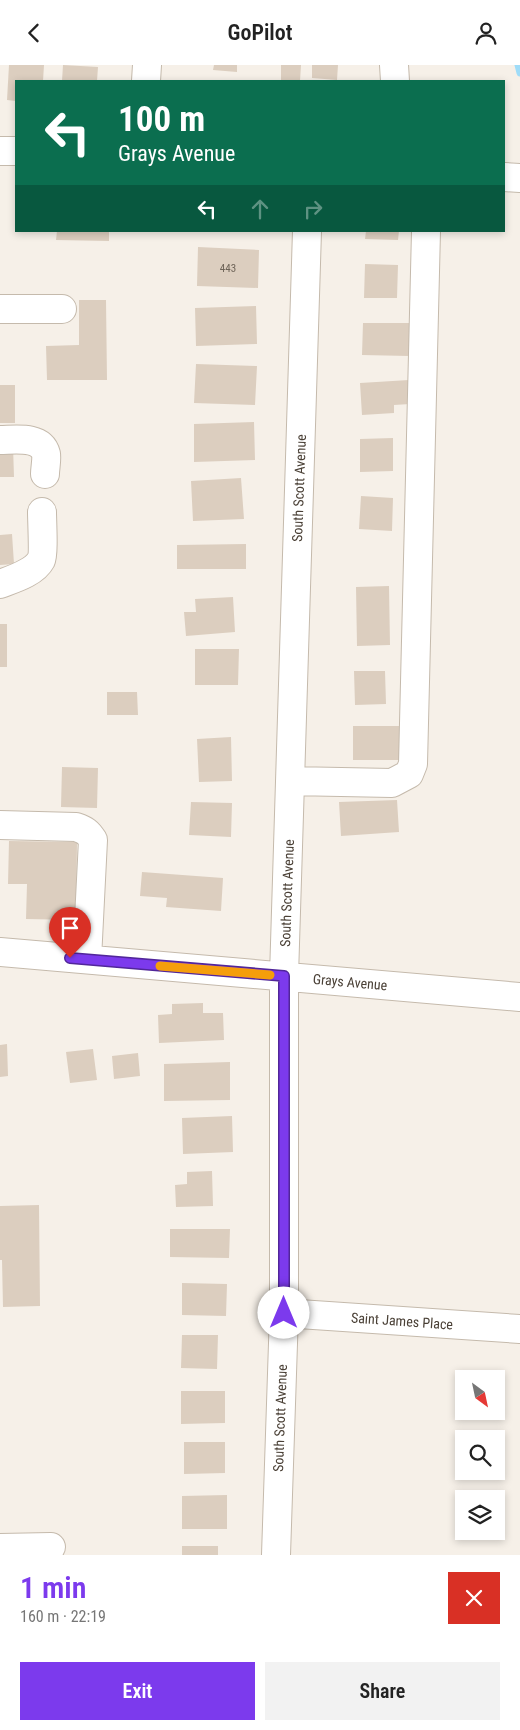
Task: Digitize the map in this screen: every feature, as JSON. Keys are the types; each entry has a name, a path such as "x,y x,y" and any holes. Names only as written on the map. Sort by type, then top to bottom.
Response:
{"street":[{"path":"146,80 147,65"},
{"path":"394,65 395,80"},
{"path":"0,151 15,151"},
{"path":"505,177 520,178"},
{"name":"South Scott Avenue","path":"276,1555 284,1313 284,976 307,232"},
{"path":"290,781 392,783 409,773 413,764 426,232"},
{"path":"0,309 62,309"},
{"path":"0,440 34,441 41,446 46,453 45,474"},
{"path":"0,584 26,572 36,566 42,559 42,512"},
{"path":"0,825 76,827 85,830 90,835 93,840 87,959"},
{"name":"Grays Avenue","path":"0,952 520,997"},
{"name":"Saint James Place","path":"284,1313 520,1329"},
{"path":"0,1548 51,1547"}],"building":[{"path":"9,65 44,65 43,80 15,80 15,101 7,100"},
{"path":"63,65 98,67 97,80 62,80"},
{"path":"214,65 237,65 237,72 213,70"},
{"path":"281,65 301,65 300,80 281,80"},
{"path":"312,65 338,65 337,80 312,78"},
{"path":"57,232 109,232 109,241 56,240"},
{"path":"366,232 399,232 398,240 365,239"},
{"path":"198,247 259,250 258,288 197,286"},
{"path":"365,264 398,265 397,298 364,298"},
{"path":"79,300 106,300 107,380 47,380 46,346 79,345"},
{"path":"256,306 257,344 196,346 195,308"},
{"path":"363,323 409,323 409,356 362,355"},
{"path":"196,364 257,366 255,405 194,403"},
{"path":"409,380 410,404 394,405 394,413 362,415 360,383"},
{"path":"0,385 15,385 15,423 0,423"},
{"path":"254,422 255,460 194,462 194,424"},
{"path":"393,438 393,471 360,472 360,439"},
{"path":"13,446 14,477 0,477 0,447"},
{"path":"241,478 244,519 193,521 191,481"},
{"path":"361,496 393,498 392,531 359,529"},
{"path":"12,534 14,564 0,565 0,535"},
{"path":"246,544 246,569 177,569 177,545"},
{"path":"389,586 390,645 357,646 356,587"},
{"path":"233,597 235,632 186,636 184,612 196,612 195,599"},
{"path":"0,624 7,624 7,667 0,667"},
{"path":"195,649 239,649 238,685 195,685"},
{"path":"354,671 385,671 386,704 355,705"},
{"path":"107,692 137,692 138,715 107,715"},
{"path":"353,726 404,726 404,760 353,760"},
{"path":"231,737 232,781 199,782 197,739"},
{"path":"62,767 98,768 97,808 61,807"},
{"path":"397,800 399,832 341,836 339,802"},
{"path":"191,802 232,803 231,837 189,835"},
{"path":"9,841 77,842 76,920 26,919 27,884 8,884"},
{"path":"142,872 223,878 221,911 166,907 167,898 140,896"},
{"path":"203,1003 203,1013 223,1013 224,1040 159,1043 158,1015 172,1014 172,1004"},
{"path":"7,1044 8,1076 0,1077 0,1045"},
{"path":"93,1049 97,1080 70,1083 66,1052"},
{"path":"138,1053 140,1076 114,1079 112,1056"},
{"path":"230,1062 230,1100 164,1101 164,1064"},
{"path":"232,1116 233,1152 183,1154 182,1118"},
{"path":"212,1171 213,1206 176,1207 175,1185 187,1184 187,1172"},
{"path":"39,1205 40,1306 3,1307 2,1260 0,1260 0,1206"},
{"path":"170,1229 230,1229 229,1258 170,1257"},
{"path":"182,1283 227,1284 226,1316 182,1315"},
{"path":"182,1335 218,1335 217,1369 181,1368"},
{"path":"181,1391 225,1391 225,1423 181,1424"},
{"path":"184,1442 225,1442 225,1473 184,1474"},
{"path":"227,1495 227,1529 182,1529 182,1496"},
{"path":"182,1546 218,1546 218,1555 182,1555"}],"waterway":[{"path":"518,65 520,73"}],"slow traffic":[{"path":"160,966 270,975"}],"route":[{"path":"70,958 284,976 284,1313"}]}
